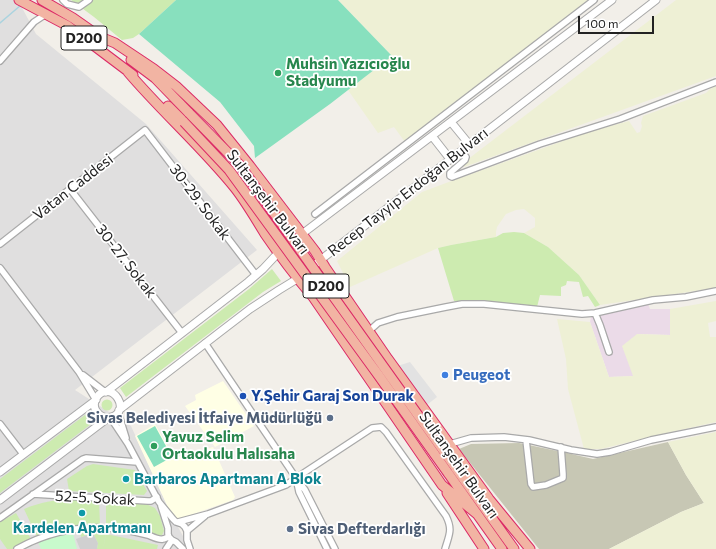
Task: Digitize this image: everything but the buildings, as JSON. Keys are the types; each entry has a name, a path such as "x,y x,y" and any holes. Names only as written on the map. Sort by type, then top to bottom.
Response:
{"highway":[{"name":"Sultanşehir Bulvarı","path":"19,0 68,26 147,86 230,170 502,549"},
{"name":"Sultanşehir Bulvarı","path":"46,1 73,18 155,78 239,164 514,549"},
{"path":"98,36 115,43 154,69 176,86 217,125 315,251 369,331 489,499 530,549"},
{"path":"128,72 144,91 217,167 236,190 278,253 313,297 484,549"},
{"path":"442,485 477,514"},
{"path":"489,499 519,549"}],"street":[{"path":"63,0 67,4 79,7 89,0"},
{"path":"315,214 594,0"},
{"name":"Recep Tayyip Erdoğan Bulvarı","path":"106,392 256,275 278,253 302,234 612,0"},
{"name":"Recep Tayyip Erdoğan Bulvarı","path":"119,411 205,343 279,290 298,279 320,260 656,0"},
{"path":"0,61 34,22 46,14"},
{"path":"461,151 466,157 450,174 452,177 540,144 620,119 716,82"},
{"path":"438,120 443,128"},
{"path":"451,122 469,144"},
{"name":"Vatan Caddesi","path":"0,244 145,130"},
{"name":"30-29. Sokak","path":"145,130 256,275"},
{"path":"432,136 450,159"},
{"name":"30-27. Sokak","path":"70,189 182,333"},
{"path":"0,268 79,372 96,400 95,407 98,413 109,418 128,444 158,500 168,528 168,534 183,549"},
{"path":"369,331 378,323 397,317 462,304 484,304 582,314 595,313 653,300 686,297 716,291"},
{"path":"595,313 609,352"},
{"path":"205,343 305,490 335,549"},
{"path":"79,372 106,392 118,397 120,404 119,411 128,444"},
{"path":"0,472 96,400 100,395 106,392"},
{"path":"0,500 119,411"},
{"path":"0,424 23,454"},
{"path":"168,528 171,524 208,514 286,485 372,428 381,427 446,516 450,524 450,529 445,549"},
{"path":"450,444 471,438 504,437 597,454 610,452 651,440 716,428"},
{"path":"526,440 531,484 534,487 546,485 563,478 561,447"},
{"path":"0,518 84,458 137,462"},
{"path":"296,478 299,492 327,549"},
{"name":"52-5. Sokak","path":"33,494 148,501 158,500"},
{"path":"158,500 177,522 184,525 190,549"},
{"path":"17,549 49,534 81,528 114,528 137,532 161,539 180,541 183,540 186,533 197,522 208,514"},
{"path":"166,549 172,539"}],"shaded area":[{"path":"0,0 18,0 36,34 146,124 257,250 75,390 131,426 172,516 190,549 0,549"},
{"path":"338,0 588,0 405,142 394,127 378,133 348,90 392,56"},
{"path":"676,0 716,0 716,76 464,167 463,163"},
{"path":"716,86 716,288 600,305 579,275 548,247 524,233 535,227 535,218 524,209 506,214 497,227 496,237 438,248 350,287 337,261 422,192 588,132 629,121 637,133 640,132 643,116 706,93"},
{"path":"716,301 716,321 708,323 710,337 716,337 716,422 601,449 584,449 568,389 566,359 557,319 590,322 609,377 633,376 622,346 637,334 670,335 670,309"},
{"path":"648,304 650,309 670,309 670,335 637,334 634,376 609,377 590,322 591,317"},
{"path":"410,362 437,397 419,411 388,369"},
{"path":"223,381 254,426 215,447 185,406 196,400 195,395"},
{"path":"155,424 174,458 213,447 235,497 233,500 179,519 171,514 135,436"},
{"path":"716,432 716,549 609,549 681,512 704,503 686,475 668,442"},
{"path":"668,442 686,475 704,503 681,512 609,549 539,549 459,449 471,444 519,443 593,459"},
{"path":"93,533 98,543 97,549 80,549 76,539"}],"green space":[{"path":"71,0 176,0 139,34 133,38 122,40"},
{"name":"Muhsin Yazıcıoğlu Stadyumu","path":"176,0 338,0 392,56 330,104 255,158 254,146 220,102 139,34"},
{"path":"503,233 524,233 548,247 579,275 600,305 595,307 588,296 583,297 579,282 567,281 566,285 561,287 561,296 540,295 537,307 454,301 438,248 496,237"},
{"path":"272,269 281,281 263,292 126,397 120,388 249,289"},
{"path":"105,400 109,400 111,401 111,409 105,410 102,407 102,403"},
{"path":"89,412 95,421 0,493 0,479"},
{"name":"Yavuz Selim Ortaokulu Halısaha","path":"155,426 172,457 154,467 137,436"},
{"path":"93,464 135,470 147,491 144,495 69,491 67,479 87,466"},
{"path":"72,499 99,500 100,525 76,525 52,531 37,537 24,509 48,502"},
{"path":"106,501 146,504 155,508 160,516 164,531 162,535 159,536 106,524"},
{"path":"16,513 31,539 12,549 7,549 0,539 0,522"},
{"path":"89,531 106,533 103,549 97,549 98,543 93,533 81,537 80,532"},
{"path":"73,533 77,549 41,549 38,542 53,536"},
{"path":"106,534 158,545 157,549 103,549"}],"waterway":[{"path":"0,23 21,5"}],"place":[{"name":"Muhsin Yazıcıoğlu Stadyumu","path":"278,73"},
{"name":"Peugeot","path":"445,375"},
{"name":"Y.Şehir Garaj Son Durak","path":"243,396"},
{"name":"Sivas Belediyesi İtfaiye Müdürlüğü","path":"330,418"},
{"name":"Yavuz Selim Ortaokulu Halısaha","path":"154,446"},
{"name":"Barbaros Apartmanı A Blok","path":"126,479"},
{"name":"Kardelen Apartmanı","path":"82,513"},
{"name":"Sivas Defterdarlığı","path":"290,529"}]}
